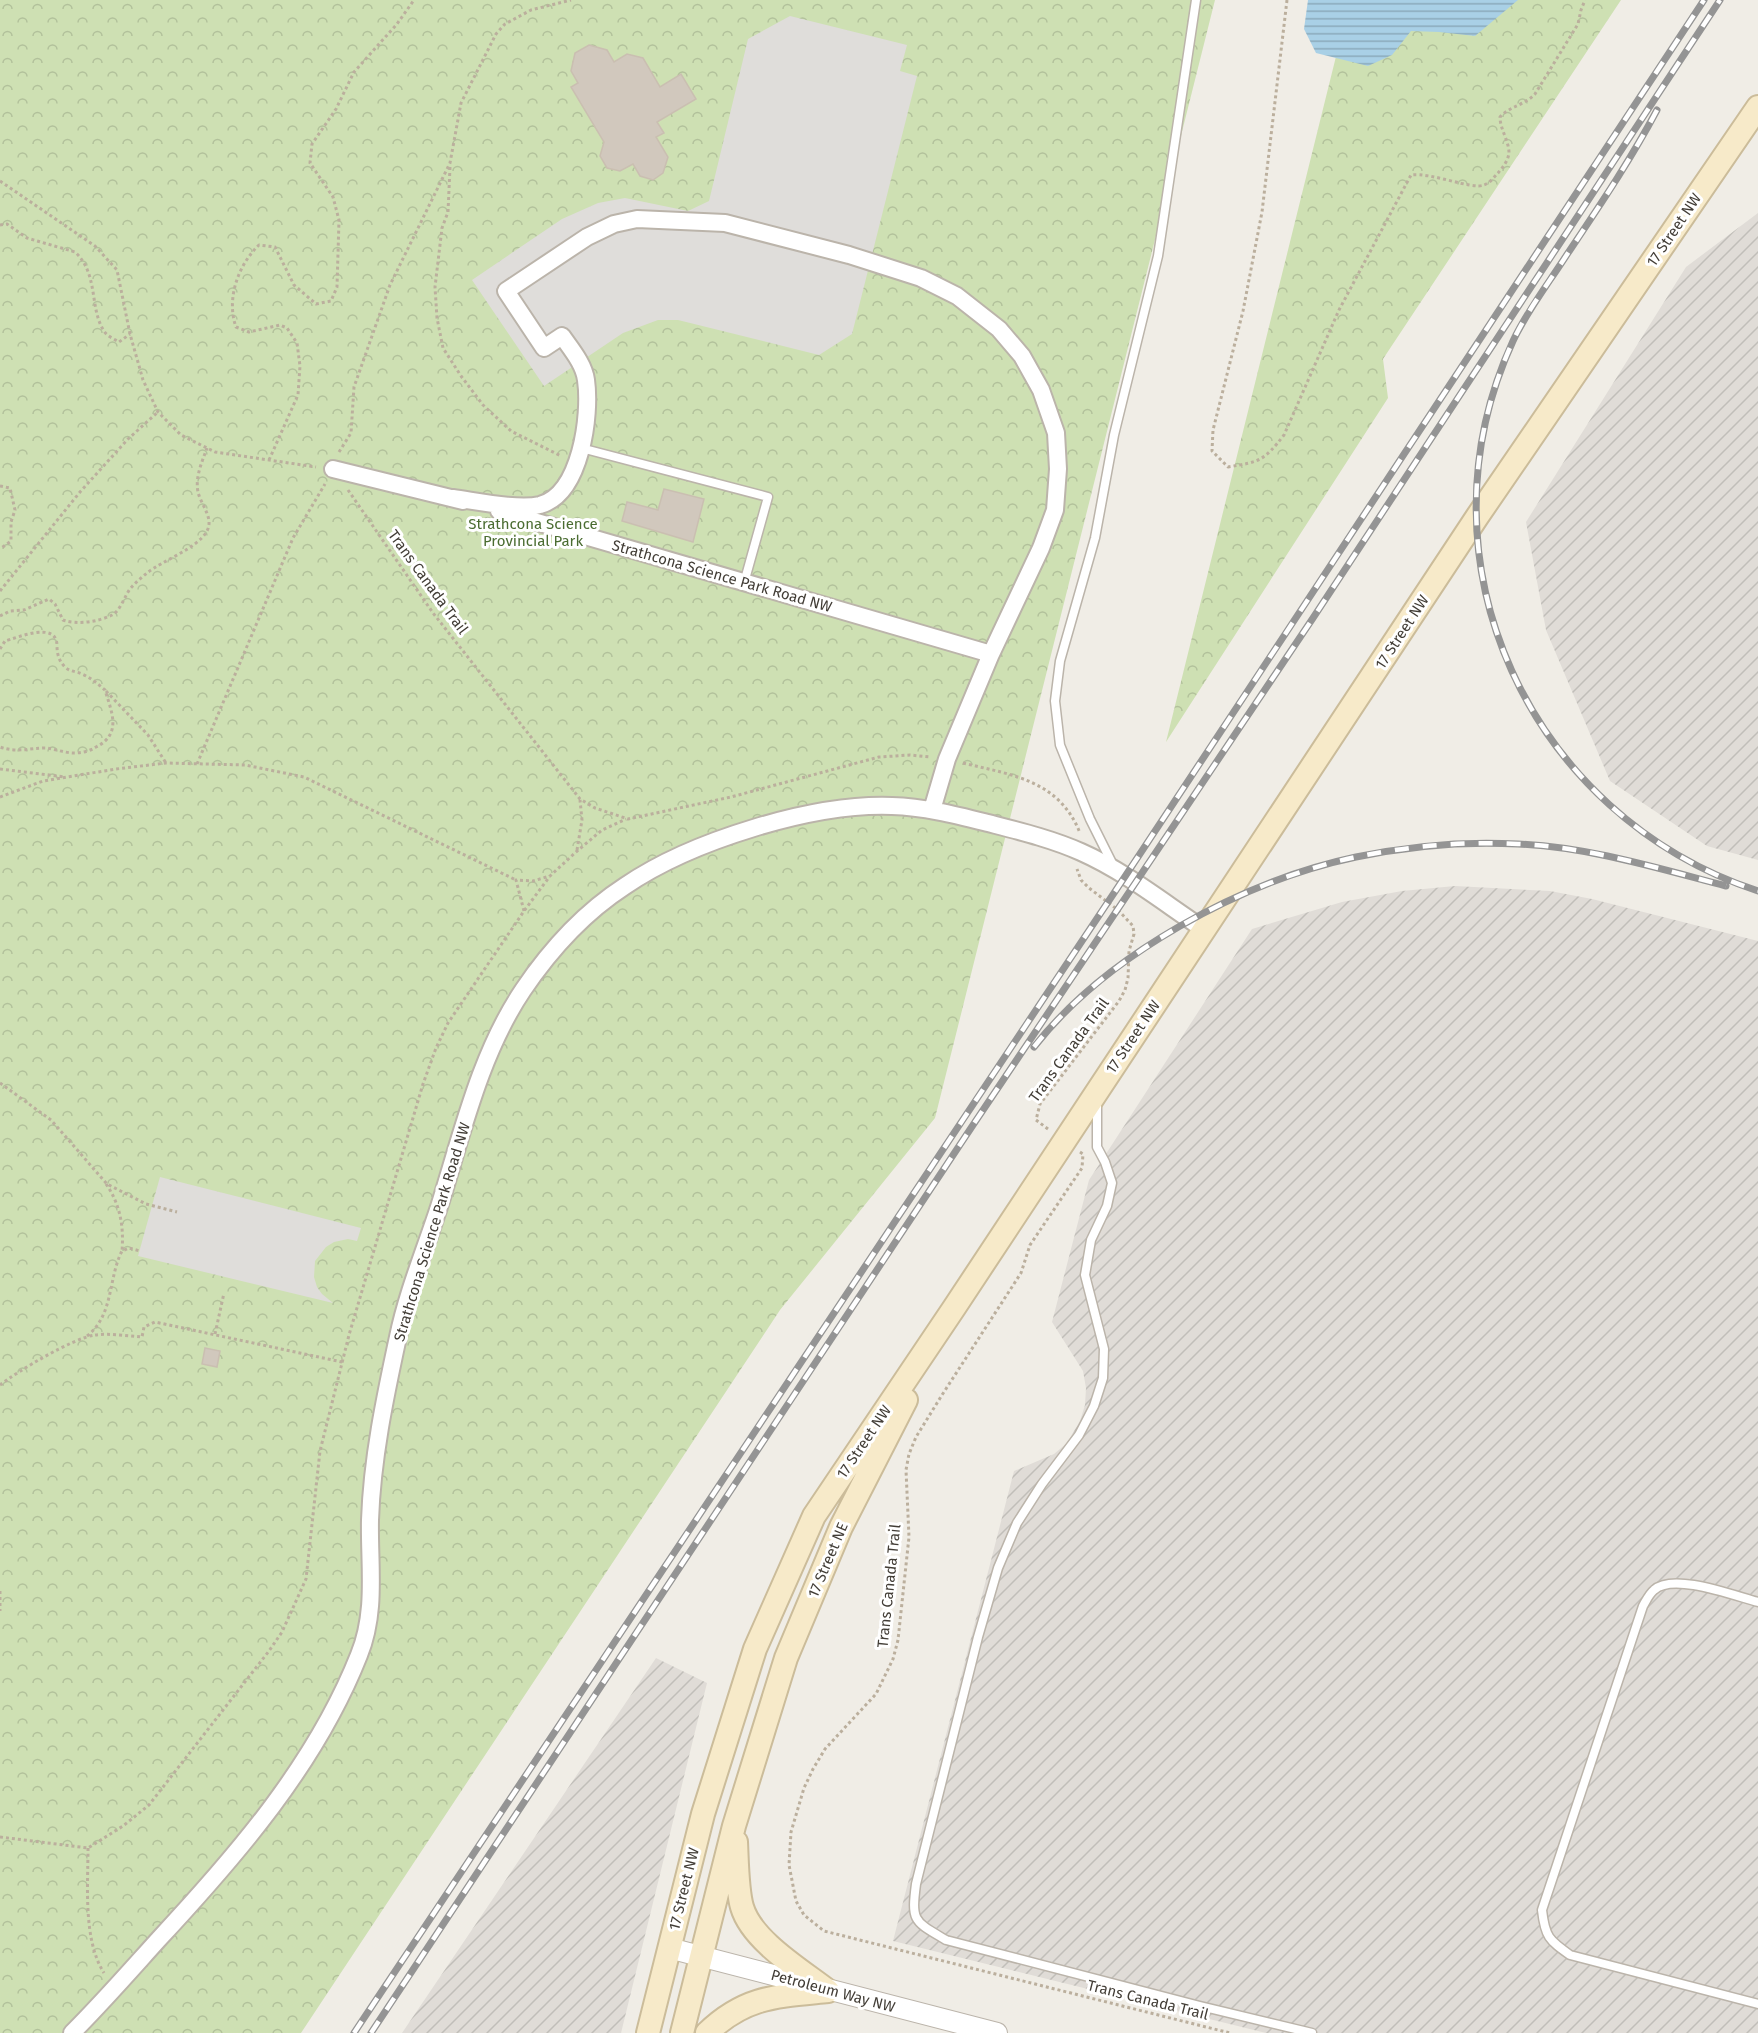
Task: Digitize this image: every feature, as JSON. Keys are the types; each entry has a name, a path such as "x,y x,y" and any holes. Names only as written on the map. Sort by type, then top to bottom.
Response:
{"main road":[{"name":"17 Street NW","path":"648,2033 703,1814 755,1649 814,1516 1477,517 1758,107"},
{"name":"17 Street NE","path":"734,1826 786,1658 841,1527 954,1308"},
{"path":"682,2033 734,1826"},
{"path":"734,1826 741,1907 750,1925 776,1950 828,1991"},
{"path":"707,2033 722,2018 744,2006 769,1997 828,1991"}],"street":[{"name":"Strathcona Science Park Road NW","path":"453,498 513,506 540,505 557,495 573,472 584,437 586,378 577,357 562,336 544,348 506,291 587,237 614,224 637,219 725,223 849,255 921,278 957,296 999,329 1022,356 1041,390 1056,433 1058,469 1055,510 1041,548 991,654 947,759 932,810"},
{"name":"Strathcona Science Park Road NW","path":"333,469 453,498 991,654"},
{"name":"Strathcona Science Park Road NW","path":"72,2033 116,1989 201,1895 276,1800 315,1746 334,1711 361,1651 371,1600 370,1521 374,1473 399,1332 488,1056 523,990 552,951 591,913 624,886 666,861 765,825 834,810 891,806 932,810 1027,833 1077,850 1115,868 1205,930"},
{"name":"Petroleum Way NW","path":"669,1948 997,2033"}],"lane":[{"path":"1115,868 1090,819 1060,745 1055,701 1060,661 1095,538 1114,435 1158,255 1173,168 1196,0"},
{"path":"578,456 768,496 744,583"},
{"path":"1098,1089 1097,1147 1112,1183 1107,1206 1091,1240 1084,1275 1104,1349 1103,1378 1094,1406 1079,1435 1042,1484 1017,1523 998,1568 978,1637 916,1884 912,1910 920,1924 946,1940 1312,2033"},
{"path":"1758,1602 1693,1584 1670,1584 1654,1589 1643,1606 1542,1910 1544,1927 1552,1943 1570,1954 1758,2004"}],"path":[{"path":"269,460 298,395 300,366 297,343 287,328 280,325 249,332 236,327 231,314 236,280 247,257 259,245 275,247 294,285 316,304 331,301 337,287 339,220 333,197 310,163 312,144 336,109 354,72 397,24 414,0"},
{"path":"571,0 531,10 505,24 496,34 461,103 450,163 448,212 442,228 435,287 437,318 443,348 483,405 511,431 578,456"},
{"path":"1287,0 1262,212 1243,311 1213,430 1212,451 1228,467 1255,463 1272,450 1284,435 1339,310 1411,175 1418,174 1445,179 1473,187 1483,186 1491,181 1507,161 1509,151 1502,132 1500,117 1505,111 1529,101 1535,94 1578,24 1581,9 1586,0"},
{"path":"197,764 292,538 333,469 332,462 351,433 354,387 390,285 450,163"},
{"path":"0,181 64,223 103,254 117,270 130,334 143,380 159,412 181,435 215,452 333,469"},
{"path":"0,225 7,224 27,238 75,252 89,275 98,317 105,333 119,342 130,334"},
{"path":"0,591 80,492 128,439 159,412"},
{"path":"0,615 10,611 24,610 49,599 55,604 63,620 69,622 80,623 112,615 125,600 129,591 144,576 194,544 208,530 209,519 198,492 198,477 207,448"},
{"name":"Trans Canada Trail","path":"333,469 433,613 580,799 595,808 628,819"},
{"path":"0,486 10,488 15,510 11,522 11,541 0,549"},
{"path":"0,649 5,641 32,632 47,632 57,644 56,651 63,666 94,680 105,690 148,735 166,763"},
{"path":"0,747 23,751 47,748 76,753 90,751 112,734 114,724 105,690"},
{"path":"0,1837 88,1848 123,1826 149,1805 282,1632 306,1579 320,1451 342,1362 423,1084 448,1023 550,876 602,830 619,821 731,797 879,757 910,755 936,757"},
{"path":"956,762 1021,778 1046,788 1068,811 1080,834"},
{"path":"0,797 43,781 116,769 166,763 245,765 304,777 516,880 533,881 550,876"},
{"path":"0,769 73,777"},
{"path":"576,852 582,820 580,799"},
{"name":"Trans Canada Trail","path":"1046,1128 1036,1120 1040,1104 1111,1013 1125,990 1129,951 1134,934 1129,920 1081,880 1075,864"},
{"path":"516,880 524,911"},
{"path":"0,1083 51,1120 96,1169 116,1197 121,1218 122,1251 106,1309 96,1327 83,1339"},
{"name":"Trans Canada Trail","path":"1083,1154 1082,1168 1030,1245 1021,1273 916,1437 909,1454 906,1470 909,1537 898,1640 893,1659 876,1695 825,1749 804,1788 789,1844 792,1883 796,1901 804,1915 824,1931 1230,2033"},
{"path":"105,1182 146,1204 177,1212"},
{"path":"122,1251 129,1248 140,1251"},
{"path":"215,1334 224,1293"},
{"path":"0,1385 11,1376 83,1339 95,1335 142,1337 144,1328 155,1322 342,1362"},
{"path":"0,1591 0,1611"},
{"path":"88,1848 88,1919 99,1964 116,1989"}],"shaded area":[{"path":"790,16 907,45 900,71 917,76 852,334 819,355 678,320 658,320 623,333 544,386 472,280 562,219 598,203 625,198 688,211 709,201 748,39"},
{"path":"1758,213 1758,860 1707,846 1610,781 1546,630 1526,522 1686,267"},
{"path":"1455,886 1550,891 1592,899 1758,941 1758,2033 1266,2033 893,1941 1014,1471 1054,1454 1067,1443 1080,1421 1085,1405 1086,1388 1083,1371 1052,1322 1089,1180 1252,929 1342,902 1402,891"},
{"path":"160,1177 361,1228 357,1241 348,1239 334,1242 326,1247 315,1261 314,1277 317,1287 333,1303 138,1256"},
{"path":"656,1658 707,1683 621,2033 402,2033"}],"green space":[{"name":"Strathcona Science Provincial Park","path":"0,0 1215,0 935,1118 780,1310 301,2033 0,2033"},
{"path":"1350,0 1621,0 1383,359 1388,398 1166,742"}],"water":[{"path":"1308,0 1518,0 1475,36 1411,31 1392,55 1368,66 1316,53 1304,29"}],"building":[{"path":"589,45 607,50 614,62 627,54 643,58 660,87 681,74 696,99 657,122 664,133 656,137 668,157 663,173 653,180 640,176 633,164 620,171 607,168 600,156 604,142 571,87 578,83 571,71 575,53"},
{"path":"664,489 704,499 693,542 622,521 627,502 658,510"},
{"path":"205,1348 220,1351 217,1367 202,1364"}],"railway":[{"path":"354,2033 1126,875 1704,0"},
{"path":"371,2033 973,1125 1313,618 1720,0"},
{"path":"1657,110 1625,166 1531,308 1513,341 1485,425 1476,510 1486,592 1512,671 1553,742 1609,804 1678,855 1758,891"},
{"path":"1034,1047 1064,1013 1099,982 1137,953 1179,926 1223,903 1268,884 1312,868 1356,857 1416,847 1457,844 1498,843 1544,846 1623,859 1726,886"}]}
